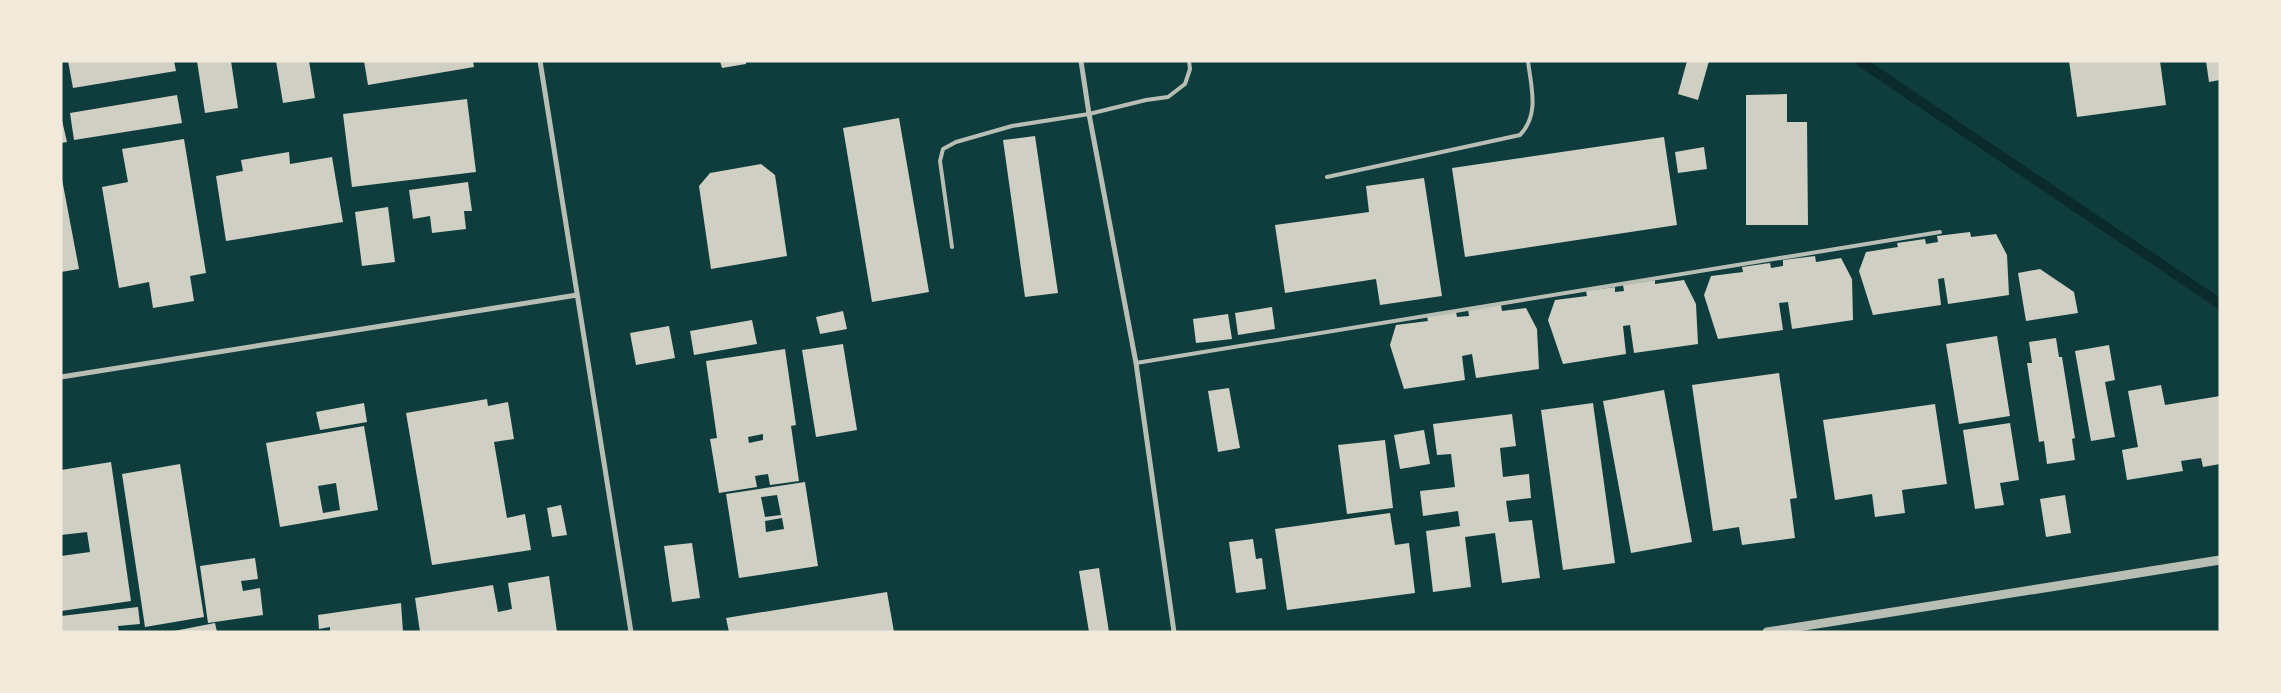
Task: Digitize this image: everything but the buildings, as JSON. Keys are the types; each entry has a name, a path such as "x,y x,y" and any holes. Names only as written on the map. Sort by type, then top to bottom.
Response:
{"street":[{"path":"540,61 631,632"},
{"path":"1081,61 1089,114 1136,363 1174,632"},
{"path":"61,377 577,295"},
{"path":"1767,632 2220,560"}],"lane":[{"path":"952,247 940,161 943,149 956,142 1012,126 1089,114 1146,100 1168,97 1186,84 1190,69 1189,61"},
{"path":"1327,177 1520,135 1528,126 1534,107 1528,61"},
{"path":"1136,363 1940,232"}],"waterway":[{"path":"1860,61 2220,304"}]}
